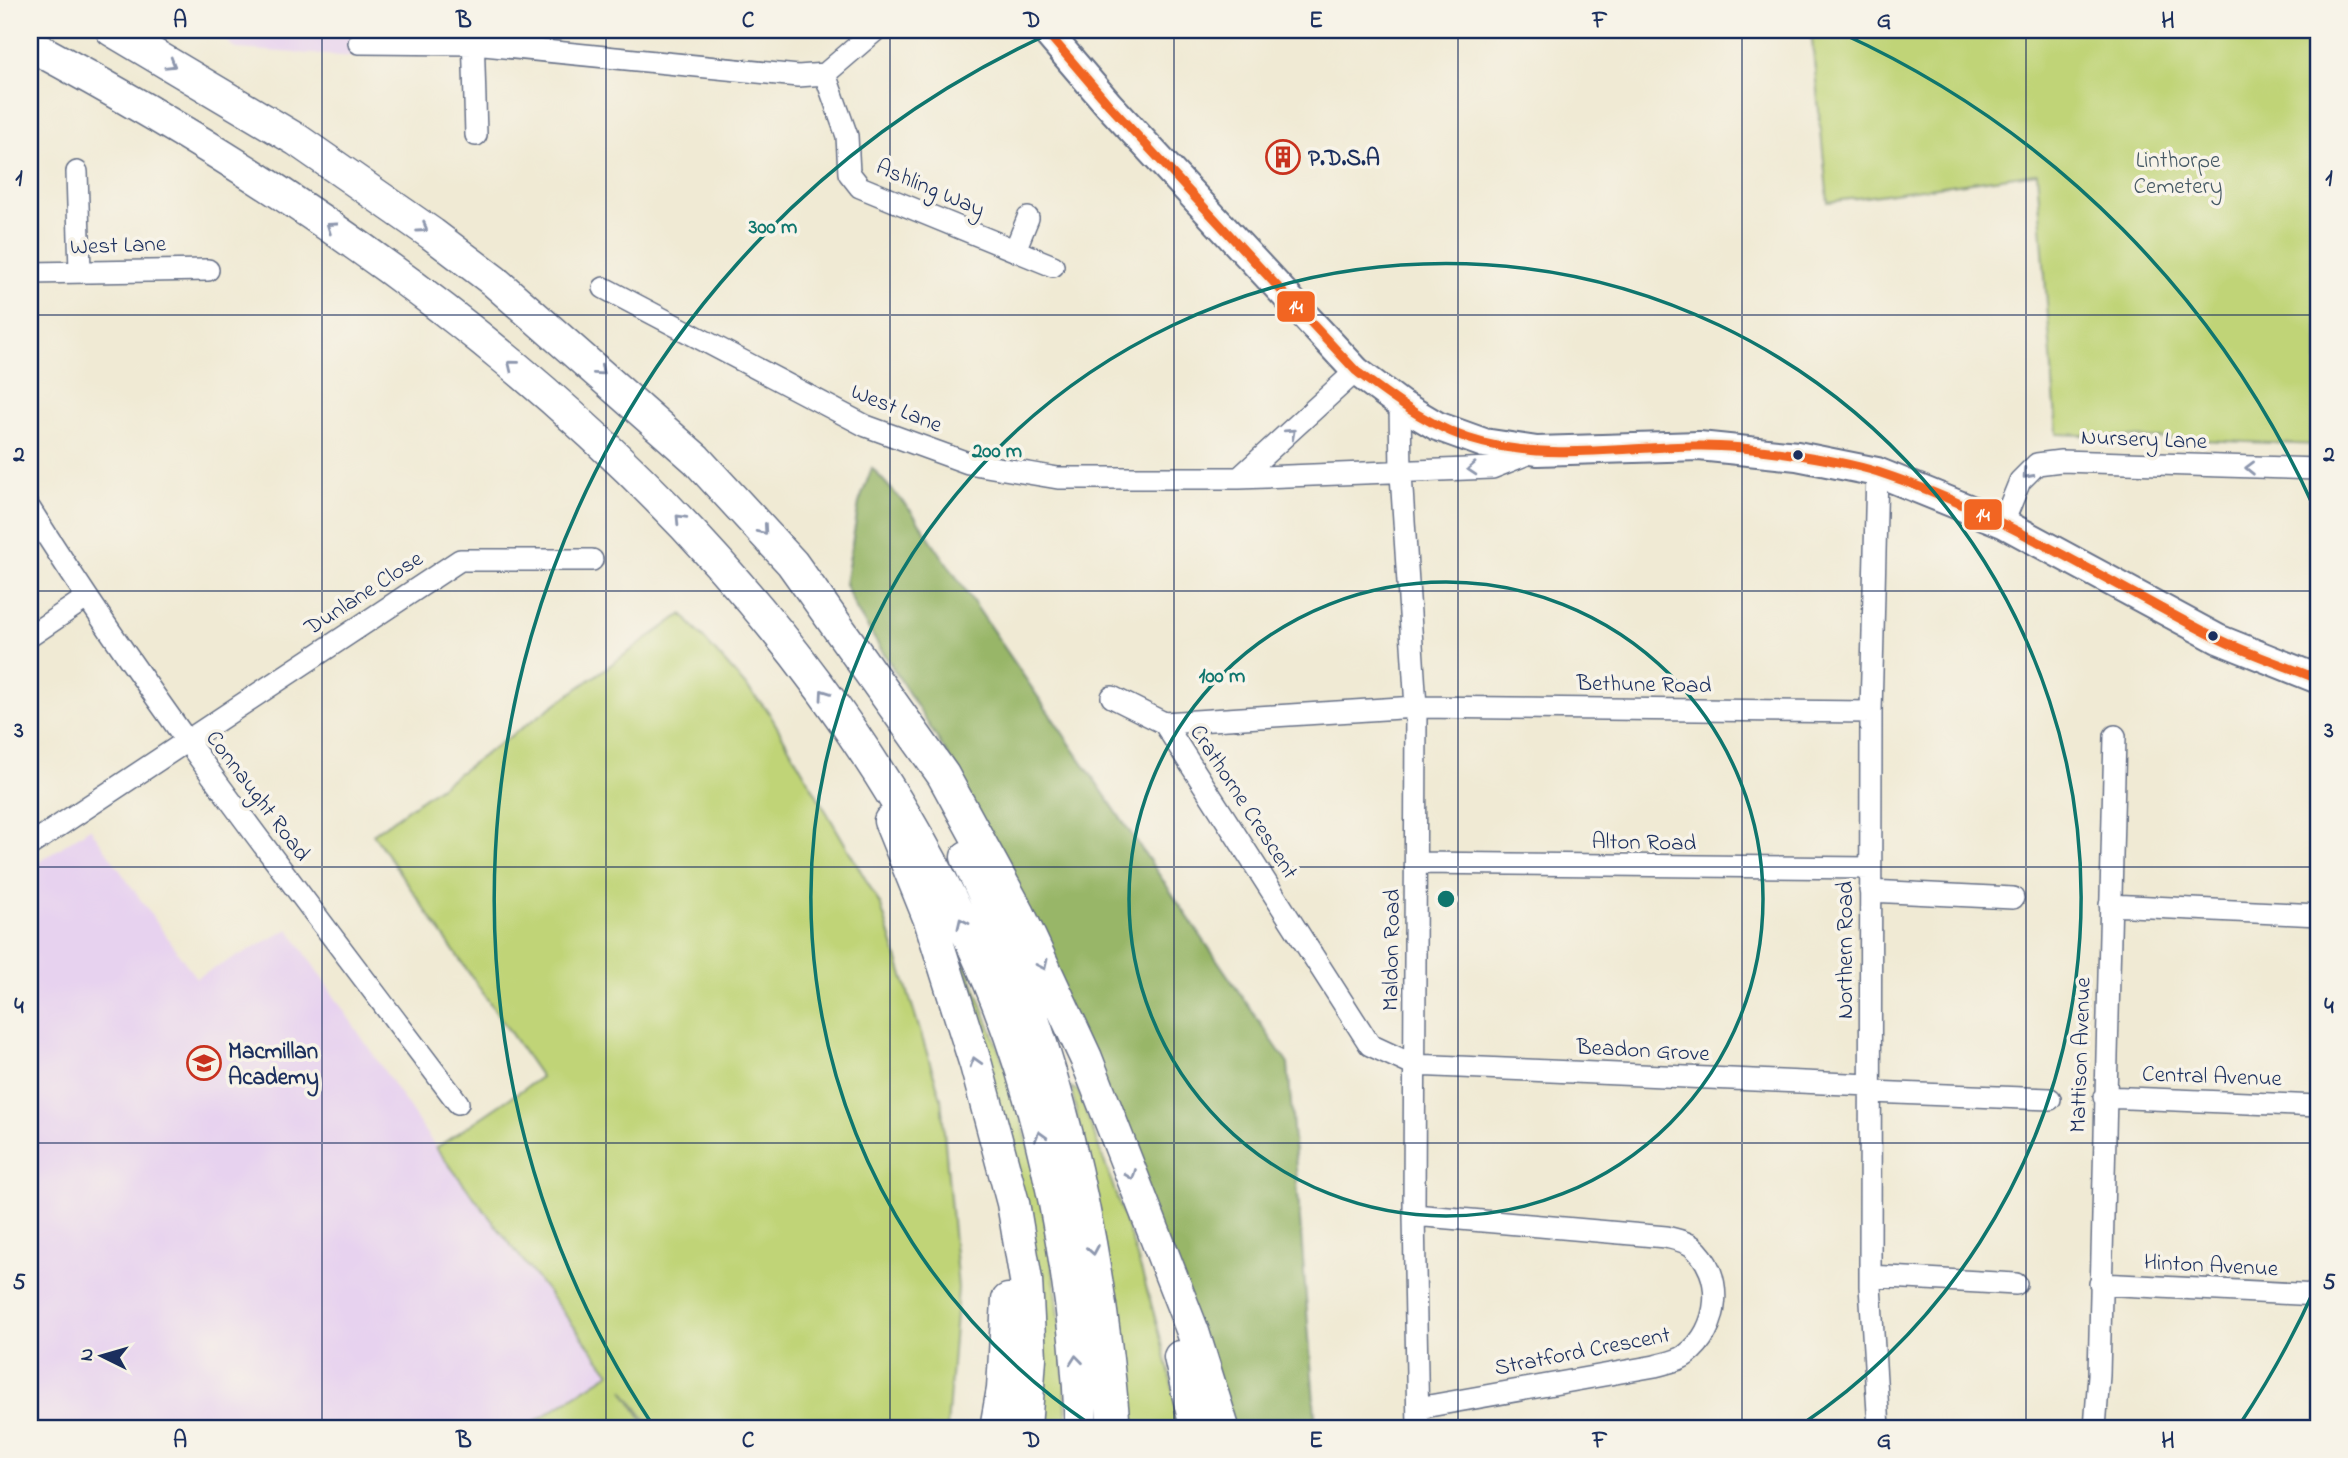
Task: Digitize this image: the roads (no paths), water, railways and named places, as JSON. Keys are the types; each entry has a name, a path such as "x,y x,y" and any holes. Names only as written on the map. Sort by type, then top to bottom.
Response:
{"highway":[{"path":"112,30 297,140 432,234 553,331 687,450 749,514 799,573 943,775 1019,914 1086,1058 1193,1332 1223,1428"},
{"path":"30,45 170,121 293,201 428,298 547,393 655,492 768,618 864,750 905,812 990,983 1016,1052 1044,1153 1058,1227 1073,1336 1081,1428"},
{"path":"880,688 993,916 1049,1065 1085,1204 1100,1290 1114,1428"},
{"path":"864,750 930,920 1013,1203 1026,1280 1030,1358 1025,1428"},
{"path":"992,1128 1006,1245 1009,1319 996,1428"},
{"path":"1143,1206 1196,1428"}],"main road":[{"path":"1045,30 1110,105 1356,371 1400,404 1437,426 1484,443 1537,451 1699,446 1797,456 1877,472 2003,523 2218,639 2318,679"}],"street":[{"path":"359,43 474,37 798,76 825,74 876,30"},
{"path":"474,37 476,135"},
{"name":"Ashling Way","path":"825,74 847,135 849,173 860,187 1053,266"},
{"path":"77,172 80,271"},
{"path":"1015,250 1028,218"},
{"name":"West Lane","path":"30,273 208,270"},
{"name":"West Lane","path":"604,288 866,426 968,463 1058,478 1239,478 1401,474 1492,468 1537,451"},
{"path":"1239,478 1356,371"},
{"name":"Maldon Road","path":"1400,404 1401,474 1416,707 1418,863 1413,1065 1418,1418"},
{"name":"Nursery Lane","path":"2003,523 2020,481 2037,464 2060,461 2318,469"},
{"name":"Northern Road","path":"1877,472 1871,712 1870,1276 1880,1428"},
{"name":"Connaught Road","path":"30,509 86,598 187,742 458,1103"},
{"name":"Dunlane Close","path":"30,845 460,560 592,560"},
{"path":"30,636 86,598"},
{"path":"1112,697 1164,723"},
{"name":"Bethune Road","path":"1416,707 1871,712"},
{"name":"Crathorne Crescent","path":"1413,1065 1370,1045 1164,723 1416,707"},
{"name":"Mattison Avenue","path":"2095,1428 2099,1375 2115,736"},
{"name":"Alton Road","path":"1418,863 1870,868"},
{"path":"1870,891 2013,898"},
{"path":"2110,905 2318,915"},
{"name":"Beadon Grove","path":"1413,1065 1870,1089"},
{"path":"1870,1089 2050,1099"},
{"name":"Central Avenue","path":"2104,1097 2318,1106"},
{"name":"Stratford Crescent","path":"1414,1215 1667,1237 1690,1244 1704,1260 1716,1301 1707,1331 1685,1356 1656,1366 1418,1418"},
{"path":"1870,1276 2016,1284"},
{"name":"Hinton Avenue","path":"2101,1284 2318,1296"}],"place":[{"name":"P.D.S.A","path":"1283,157"},
{"name":"Macmillan Academy","path":"204,1063"}],"park label":[{"name":"Linthorpe Cemetery","path":"2178,172"}]}
